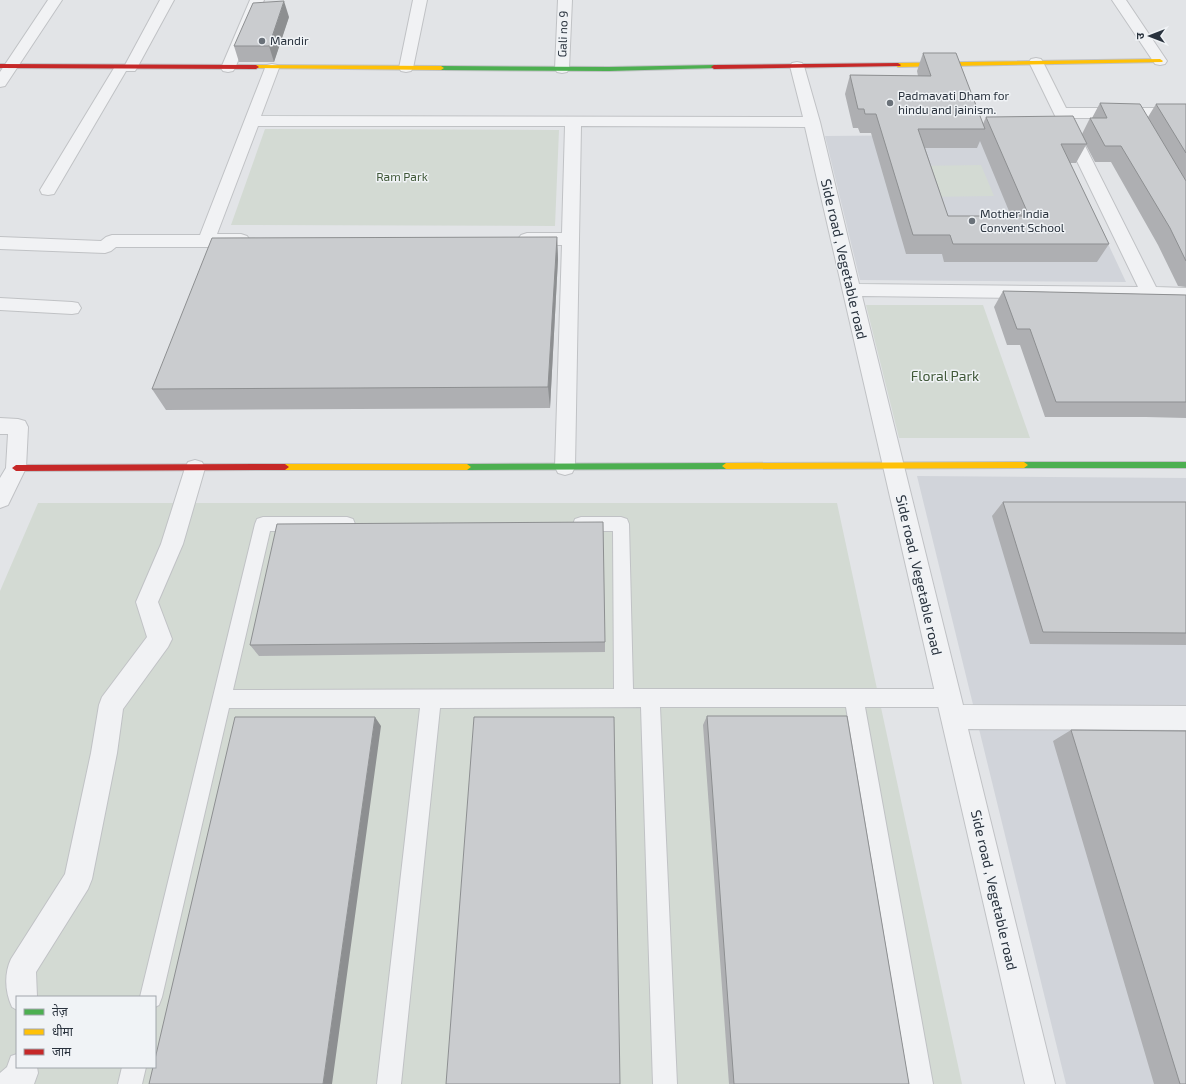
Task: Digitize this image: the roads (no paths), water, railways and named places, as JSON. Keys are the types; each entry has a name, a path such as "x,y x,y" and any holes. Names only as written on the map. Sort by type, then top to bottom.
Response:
{"street":[{"path":"0,83 6,67 55,0"},
{"path":"48,190 126,68 167,0"},
{"path":"228,68 257,0"},
{"path":"406,68 420,0"},
{"name":"Gali no 9","path":"562,69 564,0"},
{"path":"1119,0 1160,61"},
{"path":"6,67 562,69 1160,61"},
{"path":"1036,62 1150,294"},
{"name":"Side road , Vegetable road","path":"796,66 812,122 1040,1084"},
{"path":"206,240 272,68"},
{"path":"1061,113 1186,113"},
{"path":"251,122 812,122"},
{"path":"565,466 573,122"},
{"path":"515,239 570,239"},
{"path":"0,242 104,247 112,241 254,240"},
{"path":"852,290 1186,294"},
{"path":"0,304 72,308"},
{"path":"0,426 18,427 16,468 0,499"},
{"path":"16,468 1186,465"},
{"path":"22,996 22,969 78,879 104,753 110,705 160,639 147,602 172,544 195,468"},
{"path":"950,707 1186,718"},
{"path":"11,1084 22,1073 22,1068"}],"lane":[{"path":"1134,113 1142,127"},
{"path":"151,996 263,524 366,524"},
{"path":"565,524 621,524 624,698"},
{"path":"650,698 665,1084"},
{"path":"221,699 854,698 950,707"},
{"path":"854,698 921,1084"},
{"path":"389,1084 431,699"},
{"path":"130,1084 134,1068"}],"place":[{"name":"Mandir","path":"262,41"},
{"name":"Padmavati Dham for hindu and jainism.","path":"890,103"},
{"name":"Mother India Convent School","path":"972,221"}],"park label":[{"name":"Ram Park","path":"402,177"},
{"name":"Floral Park","path":"945,376"}]}
